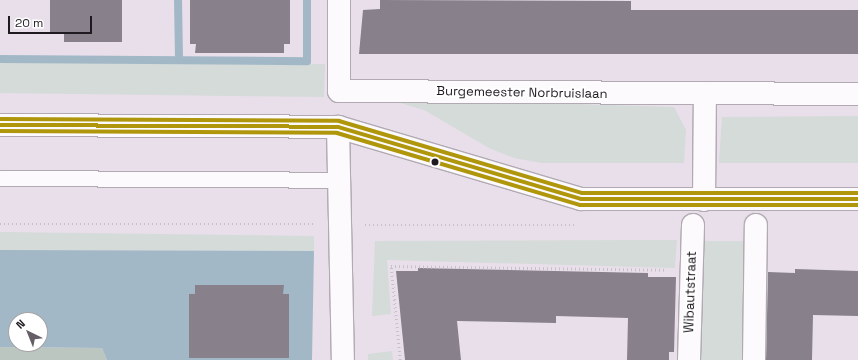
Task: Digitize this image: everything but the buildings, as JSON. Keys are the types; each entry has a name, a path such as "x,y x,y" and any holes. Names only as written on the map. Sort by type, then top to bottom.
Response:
{"street":[{"name":"Burgemeester Norbruislaan","path":"339,0 339,91 705,95 858,94"},
{"path":"704,200 705,95"},
{"path":"0,125 338,127 582,200 858,200"},
{"path":"338,127 338,224 343,360"},
{"name":"Wibautstraat","path":"689,360 693,225"},
{"path":"754,360 756,226"}],"lane":[{"path":"0,178 338,180"}],"path":[{"path":"0,224 338,224"},
{"path":"400,360 391,266 692,271"}],"shaded area":[{"path":"0,62 325,64 324,97 0,93"},
{"path":"405,99 674,107 686,130 684,163 542,163 514,158 489,148 424,110 397,102"},
{"path":"858,116 858,163 719,163 722,117"},
{"path":"0,232 314,236 314,251 0,250"},
{"path":"677,240 675,268 387,260 391,314 372,316 375,241"},
{"path":"702,241 748,241 745,360 699,360"},
{"path":"0,347 8,347 8,352 48,352 48,347 102,348 107,360 0,360"},
{"path":"392,351 393,360 368,360 368,354"}],"water":[{"path":"0,250 314,251 312,360 107,360 102,348 48,347 48,312 8,312 8,347 0,347"}],"waterway":[{"path":"178,0 179,60"},
{"path":"0,59 307,61 307,0"}],"transit line":[{"path":"0,119 339,121 582,193 858,193"},
{"path":"0,125 338,127 581,199 858,199"},
{"path":"0,131 337,133 580,205 858,205"}]}
